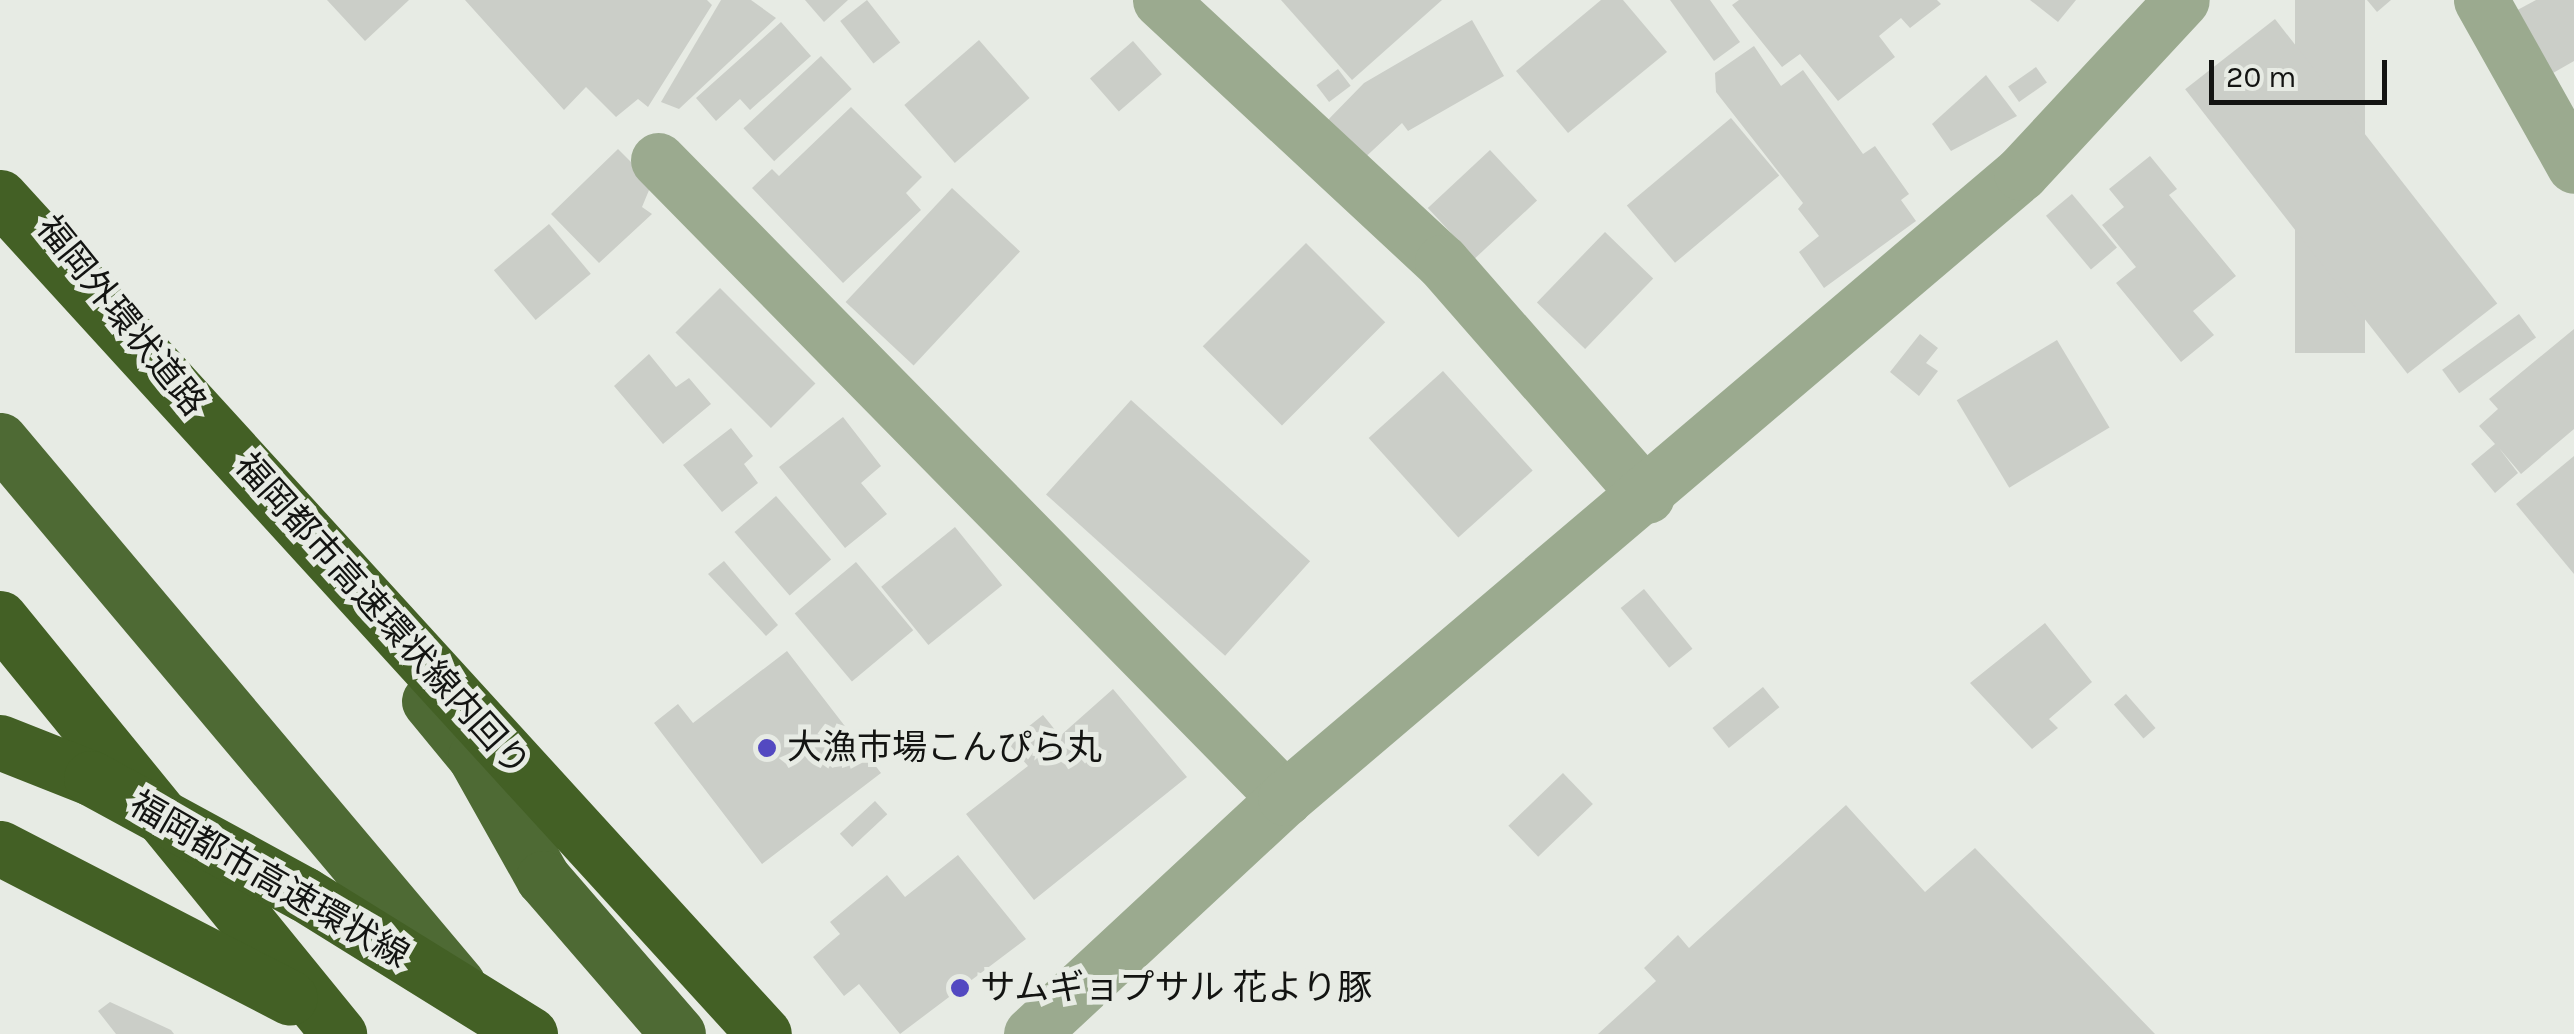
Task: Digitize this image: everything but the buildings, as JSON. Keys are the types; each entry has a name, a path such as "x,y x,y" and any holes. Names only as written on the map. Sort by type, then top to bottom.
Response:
{"highway":[{"name":"福岡外環状道路","path":"0,170 474,758 543,878 678,1034"},
{"name":"福岡都市高速環状線内回り","path":"0,197 764,1034"},
{"path":"0,440 497,1034"},
{"path":"0,618 340,1034"},
{"name":"福岡都市高速環状線","path":"0,742 92,778 288,885 530,1034"},
{"path":"0,848 73,879 348,1034"}],"street":[{"path":"1160,0 1442,262 1647,496"},
{"path":"1031,1034 1285,798 1647,496 2021,173 2182,0"},
{"path":"2481,0 2574,166"},
{"path":"658,160 1285,798"}],"place":[{"name":"大漁市場こんぴら丸","path":"767,748"},
{"name":"サムギョプサル 花より豚","path":"960,988"}]}
